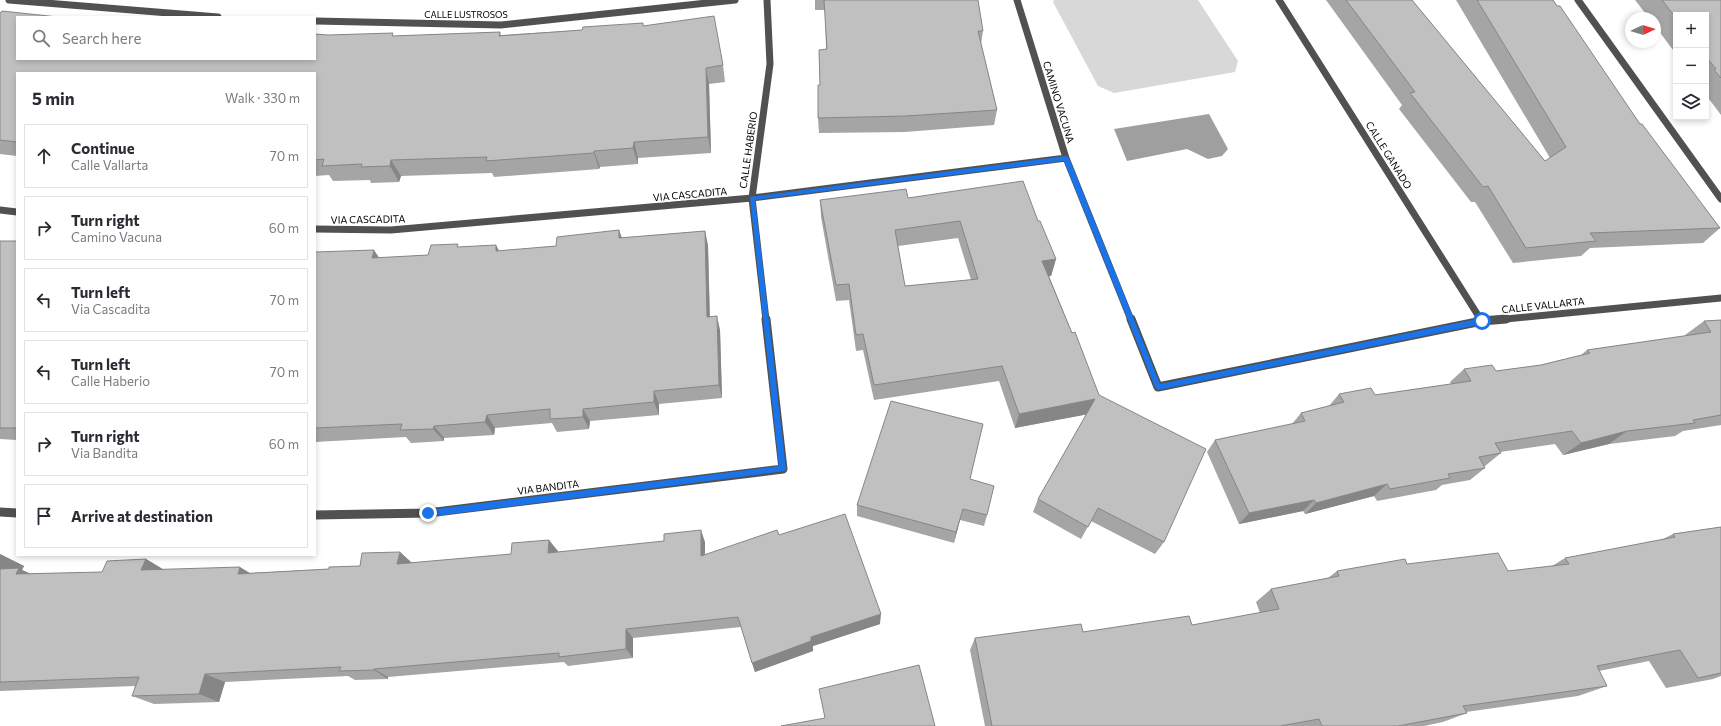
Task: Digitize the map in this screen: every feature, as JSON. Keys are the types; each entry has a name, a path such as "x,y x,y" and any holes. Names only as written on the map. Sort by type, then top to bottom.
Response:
{"street":[{"path":"9,0 206,16"},
{"name":"CALLE LUSTROSOS","path":"316,21 501,25 735,0"},
{"name":"CALLE HABERIO","path":"767,0 770,64 752,198 783,469"},
{"name":"CAMINO VACUNA","path":"1017,0 1066,158 1158,387"},
{"name":"CALLE GANADO","path":"1279,0 1482,321"},
{"path":"1578,0 1721,199"},
{"name":"VIA CASCADITA","path":"316,229 392,230 752,198 1066,158"},
{"path":"0,210 16,212"},
{"name":"CALLE VALLARTA","path":"1158,387 1482,321 1721,298"},
{"name":"VIA BANDITA","path":"316,515 428,513 783,469"},
{"path":"0,512 16,513"}],"shaded area":[{"path":"1054,0 1198,0 1238,61 1235,72 1114,93 1098,86 1053,2"},
{"path":"1209,114 1228,149 1222,156 1208,159 1187,149 1127,161 1114,129"}],"building":[{"path":"824,0 978,0 983,31 978,31 997,110 906,116 818,118 818,85 820,85 819,50 827,49"},
{"path":"1346,0 1412,0 1545,161 1566,147 1477,0 1553,0 1557,6 1560,6 1640,124 1642,124 1720,228 1590,233 1596,241 1526,248 1488,186 1483,187 1410,93 1415,92"},
{"path":"1662,0 1721,0 1721,78 1714,70 1716,69 1709,61 1709,12 1673,12 1673,14"},
{"path":"2,11 49,16 16,16 16,60 316,60 316,34 393,33 392,36 500,32 499,36 582,30 583,27 643,23 643,26 714,16 723,65 706,68 708,137 634,142 633,148 594,151 594,153 486,161 487,157 391,160 390,166 361,167 362,164 322,166 324,159 316,160 316,72 16,72 16,142 0,140 0,13"},
{"path":"1023,181 1038,221 1040,221 1056,259 1042,261 1072,333 1075,332 1099,395 1206,449 1164,542 1098,508 1088,527 1038,499 1095,399 1019,414 1002,366 874,385 863,334 856,335 849,284 836,285 820,200 906,189 908,198","holes":["960,221 978,279 905,286 895,230"]},
{"path":"619,230 619,238 705,231 707,317 717,316 719,385 654,391 654,402 583,409 583,417 550,419 550,409 487,415 485,422 434,426 433,429 400,430 402,424 316,428 316,252 374,250 372,258 428,255 431,245 458,244 457,247 496,245 496,251 556,246 557,237"},
{"path":"0,241 16,241 16,428 0,428"},
{"path":"1721,320 1721,415 1693,420 1695,423 1627,431 1581,443 1572,431 1495,443 1501,453 1479,457 1485,468 1448,474 1450,478 1390,489 1387,484 1316,503 1314,500 1249,513 1215,440 1305,421 1301,413 1344,402 1339,394 1371,388 1375,395 1471,381 1464,369 1492,365 1496,371 1541,365 1590,353 1587,350 1711,332 1704,321"},
{"path":"891,401 983,424 970,479 994,486 987,515 963,509 956,532 857,505"},
{"path":"845,514 881,614 811,637 811,641 752,663 738,617 626,629 626,649 559,657 559,653 374,670 339,671 341,667 205,674 199,694 132,696 139,677 0,682 0,569 19,568 16,574 102,572 107,561 146,559 141,570 240,567 238,574 329,569 329,567 360,566 362,553 400,552 397,564 511,554 512,543 549,540 548,553 664,541 664,534 701,530 701,556 777,530 779,535"},
{"path":"1721,527 1721,673 1698,678 1680,650 1597,666 1607,686 1463,706 1467,713 1398,726 1322,726 1319,719 1280,726 992,726 975,638 1081,624 1083,632 1189,616 1192,625 1279,609 1271,589 1339,576 1337,571 1405,559 1407,564 1498,553 1508,571 1569,564 1565,558 1675,537 1673,534"},
{"path":"919,665 935,726 781,726 825,718 819,689"}],"route":[{"path":"428,513 783,469 752,198 1066,158 1158,387 1482,321"}]}
